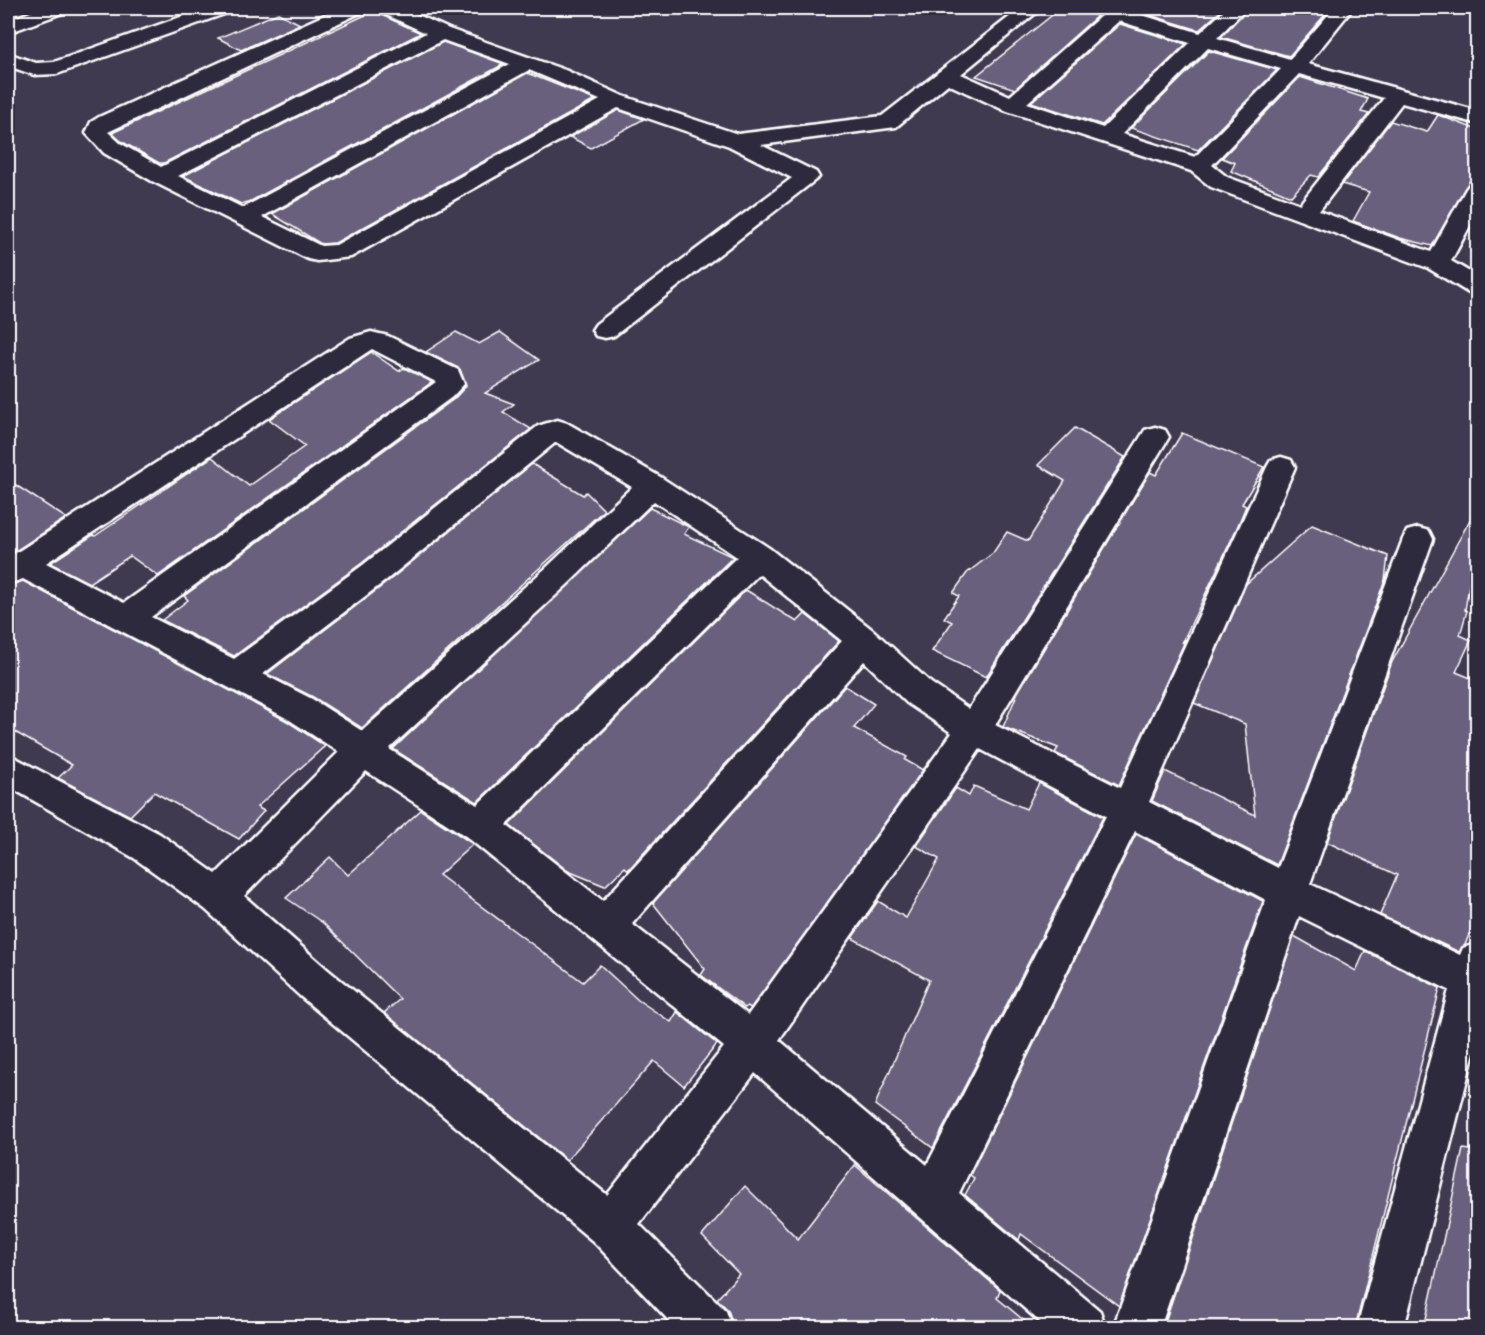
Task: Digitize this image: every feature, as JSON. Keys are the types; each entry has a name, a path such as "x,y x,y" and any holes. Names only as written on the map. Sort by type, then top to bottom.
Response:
{"street":[{"path":"8,27 58,8"},
{"path":"8,59 34,69 57,68 223,8"},
{"path":"355,8 99,127 97,133 112,148 160,176 317,254 342,252 616,100"},
{"path":"387,8 442,33 527,63 616,100 738,141 807,177 605,330"},
{"path":"738,141 888,122 1032,8"},
{"path":"1106,137 1238,8"},
{"path":"1198,166 1294,67 1344,8"},
{"path":"1012,105 1113,9 1205,41 1478,118"},
{"path":"160,176 442,33"},
{"path":"245,217 527,63"},
{"path":"947,76 1012,105 1198,166 1219,182 1437,263 1478,288"},
{"path":"1305,214 1398,94"},
{"path":"1437,263 1478,189"},
{"path":"14,569 359,344 371,340 379,342 448,376 450,384 442,391 287,500 125,619"},
{"path":"236,676 374,573 552,431 562,432 652,485 758,556 862,640 919,693 974,729 1127,811 1288,892 1476,975 1380,1328"},
{"path":"610,1226 752,1044 974,729 1155,437"},
{"path":"932,1201 1127,811 1281,467"},
{"path":"218,897 363,751 557,576 652,485"},
{"path":"1136,1328 1288,892 1418,539"},
{"path":"480,826 758,556"},
{"path":"14,569 125,619 300,709 480,826 752,1044 932,1201 1083,1328"},
{"path":"605,927 862,640"},
{"path":"8,769 147,846 218,897 314,983 610,1226 709,1328"}],"building":[{"path":"1061,8 1088,8 1090,13 1097,16 1015,89 976,76"},
{"path":"1133,8 1224,8 1199,30 1133,10"},
{"path":"1248,8 1331,8 1289,56 1221,37"},
{"path":"376,10 379,14 421,33 164,163 159,163 121,141 112,133"},
{"path":"278,13 300,24 241,50 218,38"},
{"path":"1120,24 1186,44 1102,125 1031,102"},
{"path":"443,42 504,64 251,201 241,204 183,176"},
{"path":"1209,51 1277,70 1198,150 1131,128"},
{"path":"527,73 595,100 335,243 321,244 272,214"},
{"path":"1300,77 1368,99 1361,112 1369,114 1318,177 1311,175 1291,196 1231,171 1235,163 1222,158"},
{"path":"618,110 644,119 591,148 570,137"},
{"path":"1438,115 1478,130 1478,162 1432,246 1400,238 1353,221 1369,192 1342,184 1391,121 1427,132"},
{"path":"456,332 479,344 500,332 539,360 485,393 514,404 503,412 531,429 362,563 234,656 162,620 188,600 184,596 454,399 466,386 460,369 426,352"},
{"path":"371,352 399,371 404,368 432,382 158,576 130,556 89,583 50,563 93,535 95,536 212,457 249,486 305,446 269,419"},
{"path":"1075,428 1125,457 986,677 932,651 952,622 944,618 959,596 953,593 967,573 993,553 1007,532 1028,541 1065,481 1038,465"},
{"path":"1182,433 1264,467 1242,504 1246,506 1236,530 1182,643 1186,639 1119,785 1055,753 1058,748 1003,727 1018,692 1150,472 1156,475"},
{"path":"532,464 583,495 586,492 604,510 362,728 313,697 267,674 386,583"},
{"path":"8,480 66,518 8,556"},
{"path":"1477,507 1478,531 1465,610 1467,611 1460,635 1471,640 1456,672 1478,681 1478,911 1465,945 1459,952 1380,915 1397,875 1327,842 1392,662"},
{"path":"650,508 689,527 684,534 733,557 477,802 393,749"},
{"path":"1312,525 1388,556 1385,580 1277,865 1152,801 1165,771 1255,815 1245,724 1194,703 1246,584"},
{"path":"23,581 287,721 325,746 257,807 264,811 239,839 154,792 130,816 58,778 72,765 8,728 8,586"},
{"path":"746,590 797,622 805,614 839,641 628,870 625,867 605,886 568,871 509,825"},
{"path":"845,686 874,704 854,728 907,757 905,760 923,770 751,1008 747,1006 745,1008 701,975 705,969 653,903"},
{"path":"1039,783 1103,817 933,1148 875,1105 929,980 852,938 878,901 906,918 939,859 916,846 956,788 969,796 974,786 1026,809"},
{"path":"421,810 473,844 439,875 583,982 600,965 638,1000 671,1022 677,1012 717,1044 684,1086 654,1061 567,1160 384,1013 400,999 323,923 286,898 330,857 348,875"},
{"path":"1136,834 1263,901 1119,1306 1021,1234 1019,1240 965,1195 974,1178 970,1175"},
{"path":"1294,936 1356,971 1365,951 1440,988 1355,1328 1163,1328"},
{"path":"1463,1149 1478,1151 1478,1328 1424,1328"},
{"path":"855,1165 1000,1290 997,1298 1033,1328 734,1328 728,1310 717,1299 739,1274 702,1236 745,1186 798,1239"}]}
